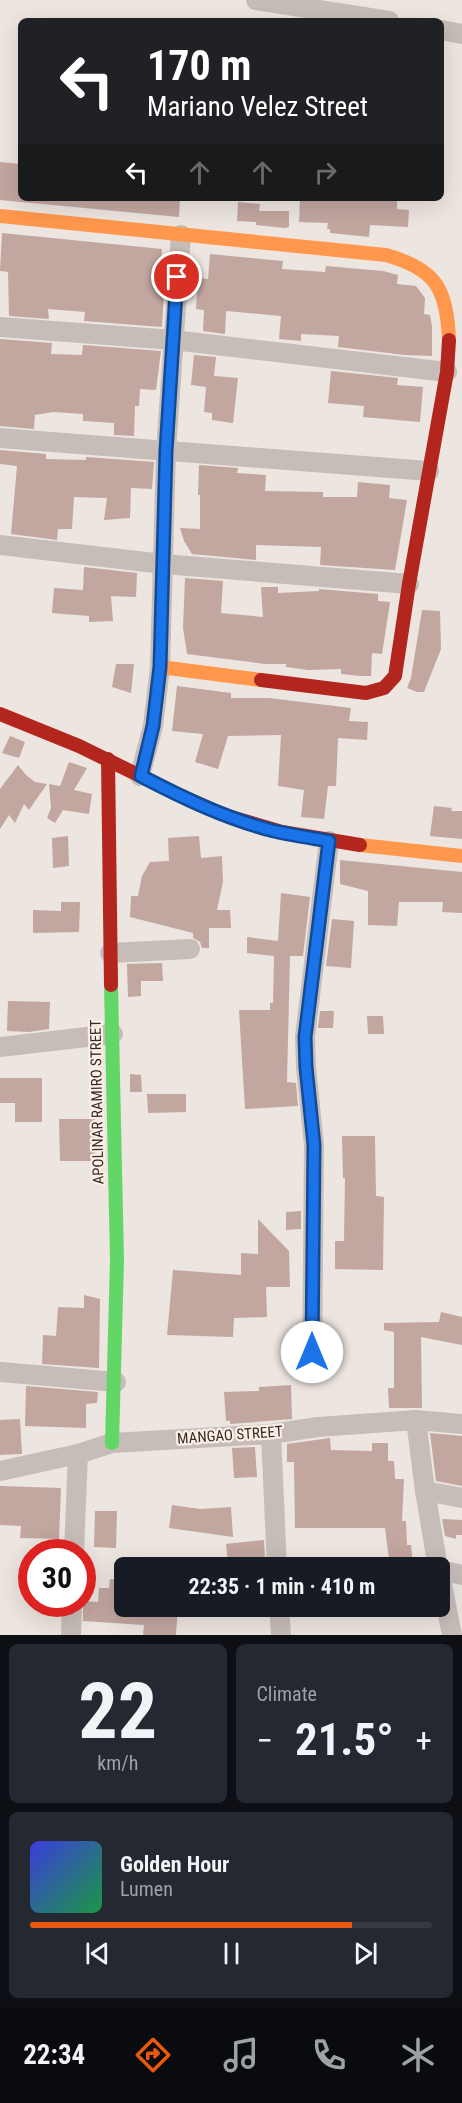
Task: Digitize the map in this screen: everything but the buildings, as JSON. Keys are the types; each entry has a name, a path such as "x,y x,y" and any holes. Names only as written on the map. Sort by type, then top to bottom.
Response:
{"street":[{"path":"256,0 370,18"},
{"path":"444,31 462,34"},
{"path":"0,216 386,255 410,262 428,274 440,291 448,318 450,343 447,372 395,676 387,688 374,693 360,693 160,667"},
{"path":"141,776 153,726 160,667 166,451 180,235"},
{"path":"0,327 173,340 447,372"},
{"path":"0,438 429,471"},
{"path":"0,545 163,564 409,584"},
{"path":"0,714 81,746 184,798 224,815 273,830 329,841 462,856"},
{"name":"APOLINAR RAMIRO STREET","path":"108,759 117,1234 116,1382 112,1443"},
{"path":"312,1368 314,1145 305,1037 329,841"},
{"path":"110,953 190,949"},
{"path":"0,1047 113,1034"},
{"path":"1,1372 116,1382"},
{"path":"416,1420 437,1557"},
{"name":"MANGAO STREET","path":"0,1471 78,1454 112,1443 271,1434 318,1427 416,1420 462,1424"},
{"path":"271,1434 277,1557"},
{"path":"75,1539 78,1454"},
{"path":"425,1491 462,1498"},
{"path":"71,1635 72,1617"},
{"path":"279,1617 280,1635"},
{"path":"448,1617 452,1635"}],"traffic: fast":[{"path":"111,985 117,1260 112,1443"}],"traffic: slow":[{"path":"0,216 386,255 417,267 436,284 445,307 449,340"},
{"path":"160,667 261,680"},
{"path":"360,845 462,856"}],"traffic: jam":[{"path":"261,680 366,693 384,688 395,676 447,372 449,340"},
{"path":"0,714 79,746 224,815 282,832 360,845"},
{"path":"108,759 111,985"}],"route":[{"path":"177,277 166,451 160,667 153,726 141,776 224,815 273,830 329,841 305,1037 314,1145 312,1352"}]}
